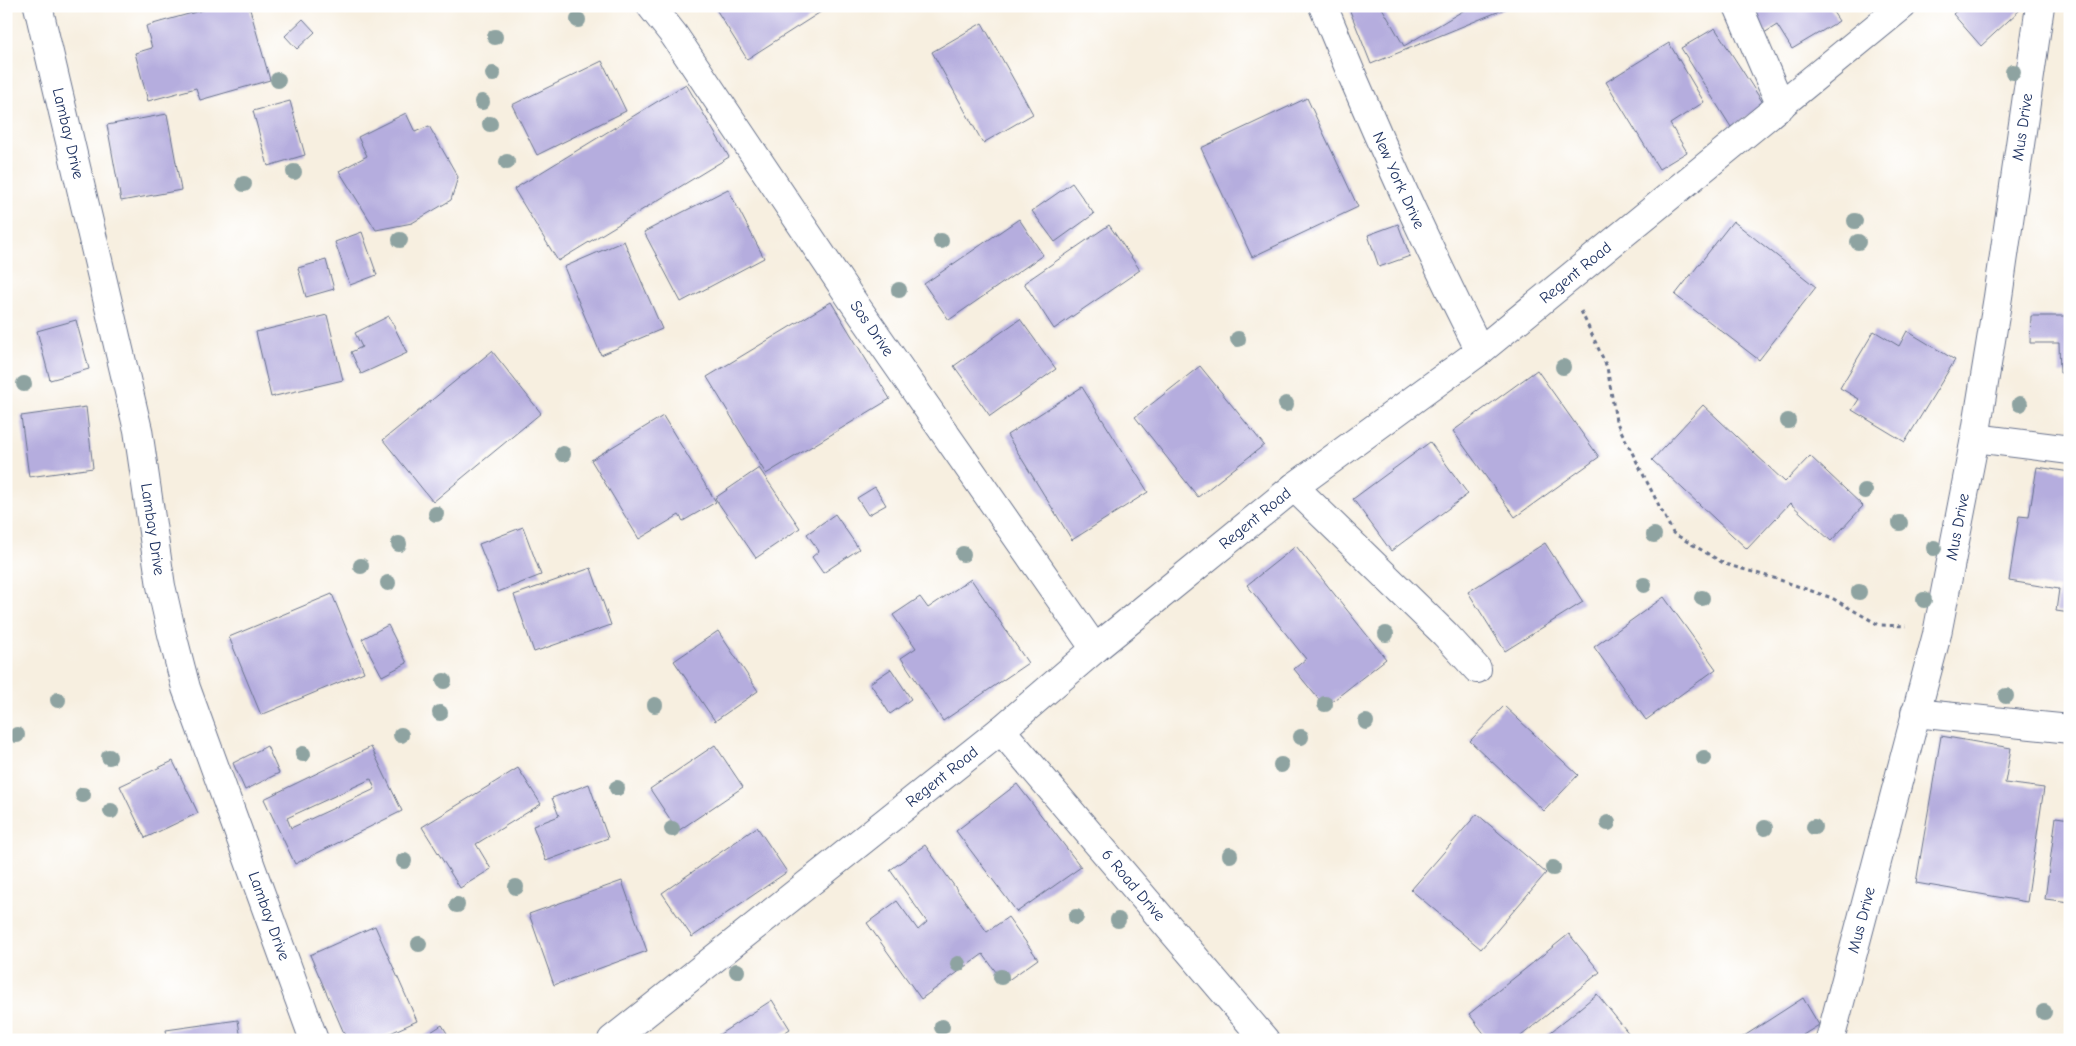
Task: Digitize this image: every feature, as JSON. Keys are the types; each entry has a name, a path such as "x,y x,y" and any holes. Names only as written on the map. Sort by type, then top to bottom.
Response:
{"street":[{"name":"Lambay Drive","path":"38,6 138,430 161,586 186,688 314,1040"},
{"name":"Sos Drive","path":"651,6 674,35 852,300 1095,649"},
{"name":"New York Drive","path":"1323,6 1368,116 1446,285 1480,351"},
{"path":"1738,6 1781,106"},
{"name":"Regent Road","path":"615,1039 1001,730 1095,649 1294,488 1480,351 1902,6"},
{"name":"Mus Drive","path":"1830,1040 1937,634 1975,438 1998,297 2040,6"},
{"path":"1975,438 2070,450"},
{"path":"1294,488 1445,634 1477,668"},
{"path":"1915,713 2070,730"},
{"name":"6 Road Drive","path":"1001,730 1265,1040"}],"path":[{"path":"1567,281 1607,367 1616,421 1674,532 1725,564 1832,598 1879,625 1925,628 1937,634"}],"building":[{"path":"217,6 249,6 270,80 200,100 196,88 148,101 135,53 152,48 146,26"},
{"path":"714,6 830,6 747,59"},
{"path":"1348,6 1381,6 1404,46 1471,6 1512,6 1371,64"},
{"path":"1748,6 1829,6 1839,21 1792,49 1777,25 1764,33"},
{"path":"1962,6 2022,6 1981,46 1953,14"},
{"path":"303,19 315,32 297,49 285,36"},
{"path":"982,23 1033,114 983,143 932,52"},
{"path":"1715,28 1765,106 1731,127 1681,48"},
{"path":"1669,43 1704,102 1670,124 1687,152 1659,169 1606,82"},
{"path":"602,61 626,111 537,155 512,105"},
{"path":"686,84 729,157 558,261 514,189"},
{"path":"1307,98 1358,207 1252,257 1201,148"},
{"path":"290,101 305,155 268,166 253,111"},
{"path":"406,113 415,132 429,126 458,177 451,200 412,223 376,230 339,171 367,156 358,137"},
{"path":"167,114 181,190 121,201 107,125"},
{"path":"1072,183 1094,214 1055,242 1032,211"},
{"path":"728,189 764,258 681,302 644,232"},
{"path":"1019,219 1043,255 949,320 924,284"},
{"path":"1733,221 1816,287 1759,360 1675,295"},
{"path":"1398,224 1410,256 1379,267 1368,235"},
{"path":"1109,225 1140,270 1054,329 1024,283"},
{"path":"362,232 377,275 350,285 335,242"},
{"path":"624,241 662,329 601,355 564,267"},
{"path":"326,260 334,289 306,297 298,268"},
{"path":"831,302 890,399 766,474 707,377"},
{"path":"327,315 343,380 271,397 256,332"},
{"path":"389,316 407,353 361,374 351,352 362,347 355,333"},
{"path":"2031,316 2070,316 2070,372 2060,373 2059,343 2030,343"},
{"path":"1020,319 1056,369 990,416 954,366"},
{"path":"76,320 89,369 50,380 37,331"},
{"path":"1874,331 1899,346 1907,331 1955,360 1905,442 1852,410 1859,399 1840,388"},
{"path":"6,336 9,336 8,359 6,359"},
{"path":"492,351 541,413 433,502 383,440"},
{"path":"1200,366 1264,445 1198,497 1135,417"},
{"path":"1537,370 1599,457 1515,517 1453,431"},
{"path":"1082,387 1148,492 1072,540 1007,435"},
{"path":"1703,405 1785,482 1810,456 1863,506 1831,541 1790,503 1747,549 1652,460"},
{"path":"86,407 93,468 29,477 21,416"},
{"path":"663,416 716,502 683,521 679,515 639,539 591,460"},
{"path":"1430,442 1468,494 1391,551 1353,499"},
{"path":"2037,467 2070,472 2070,613 2056,611 2059,589 2009,581 2019,516 2029,517"},
{"path":"759,468 800,528 756,558 715,498"},
{"path":"875,487 886,505 868,515 857,498"},
{"path":"835,514 859,549 823,573 812,557 819,551 807,534"},
{"path":"523,527 541,575 498,592 479,544"},
{"path":"1545,543 1583,602 1505,651 1468,592"},
{"path":"1296,546 1386,659 1325,707 1294,669 1306,659 1247,585"},
{"path":"591,568 611,625 534,652 514,595"},
{"path":"971,579 1028,663 943,721 901,658 916,648 893,615 920,597 928,608"},
{"path":"332,594 364,672 261,715 229,637"},
{"path":"1664,597 1716,669 1646,720 1594,647"},
{"path":"388,625 407,663 382,676 362,639"},
{"path":"718,631 758,691 715,721 674,661"},
{"path":"891,669 911,699 890,714 870,683"},
{"path":"1504,706 1578,775 1544,811 1470,741"},
{"path":"1941,736 2011,748 2005,783 2044,788 2027,902 1916,883"},
{"path":"715,745 743,787 678,831 650,789"},
{"path":"267,746 279,773 245,790 233,763"},
{"path":"371,747 402,811 295,864 264,799","holes":["371,779 375,789 291,828 287,818"]},
{"path":"173,761 198,813 145,838 120,786"},
{"path":"518,768 541,804 476,844 491,869 460,888 422,827"},
{"path":"589,784 608,838 546,861 533,826 559,816 552,798"},
{"path":"1017,784 1081,867 1017,912 956,831"},
{"path":"1477,814 1546,873 1481,949 1411,890"},
{"path":"2056,817 2070,819 2070,902 2045,899"},
{"path":"757,827 787,872 692,937 662,893"},
{"path":"925,845 987,932 1008,917 1038,959 1004,983 983,954 921,999 867,923 897,901 918,930 927,922 890,870"},
{"path":"622,881 647,951 554,985 529,914"},
{"path":"375,926 417,1021 375,1040 347,1040 310,955"},
{"path":"1569,934 1600,972 1516,1040 1489,1040 1469,1014"},
{"path":"1597,994 1634,1040 1541,1040"},
{"path":"1803,998 1819,1025 1795,1040 1738,1040"},
{"path":"772,1000 790,1029 773,1040 715,1040 714,1038"},
{"path":"238,1020 241,1040 168,1040 166,1030"},
{"path":"442,1025 451,1040 418,1040"}]}
